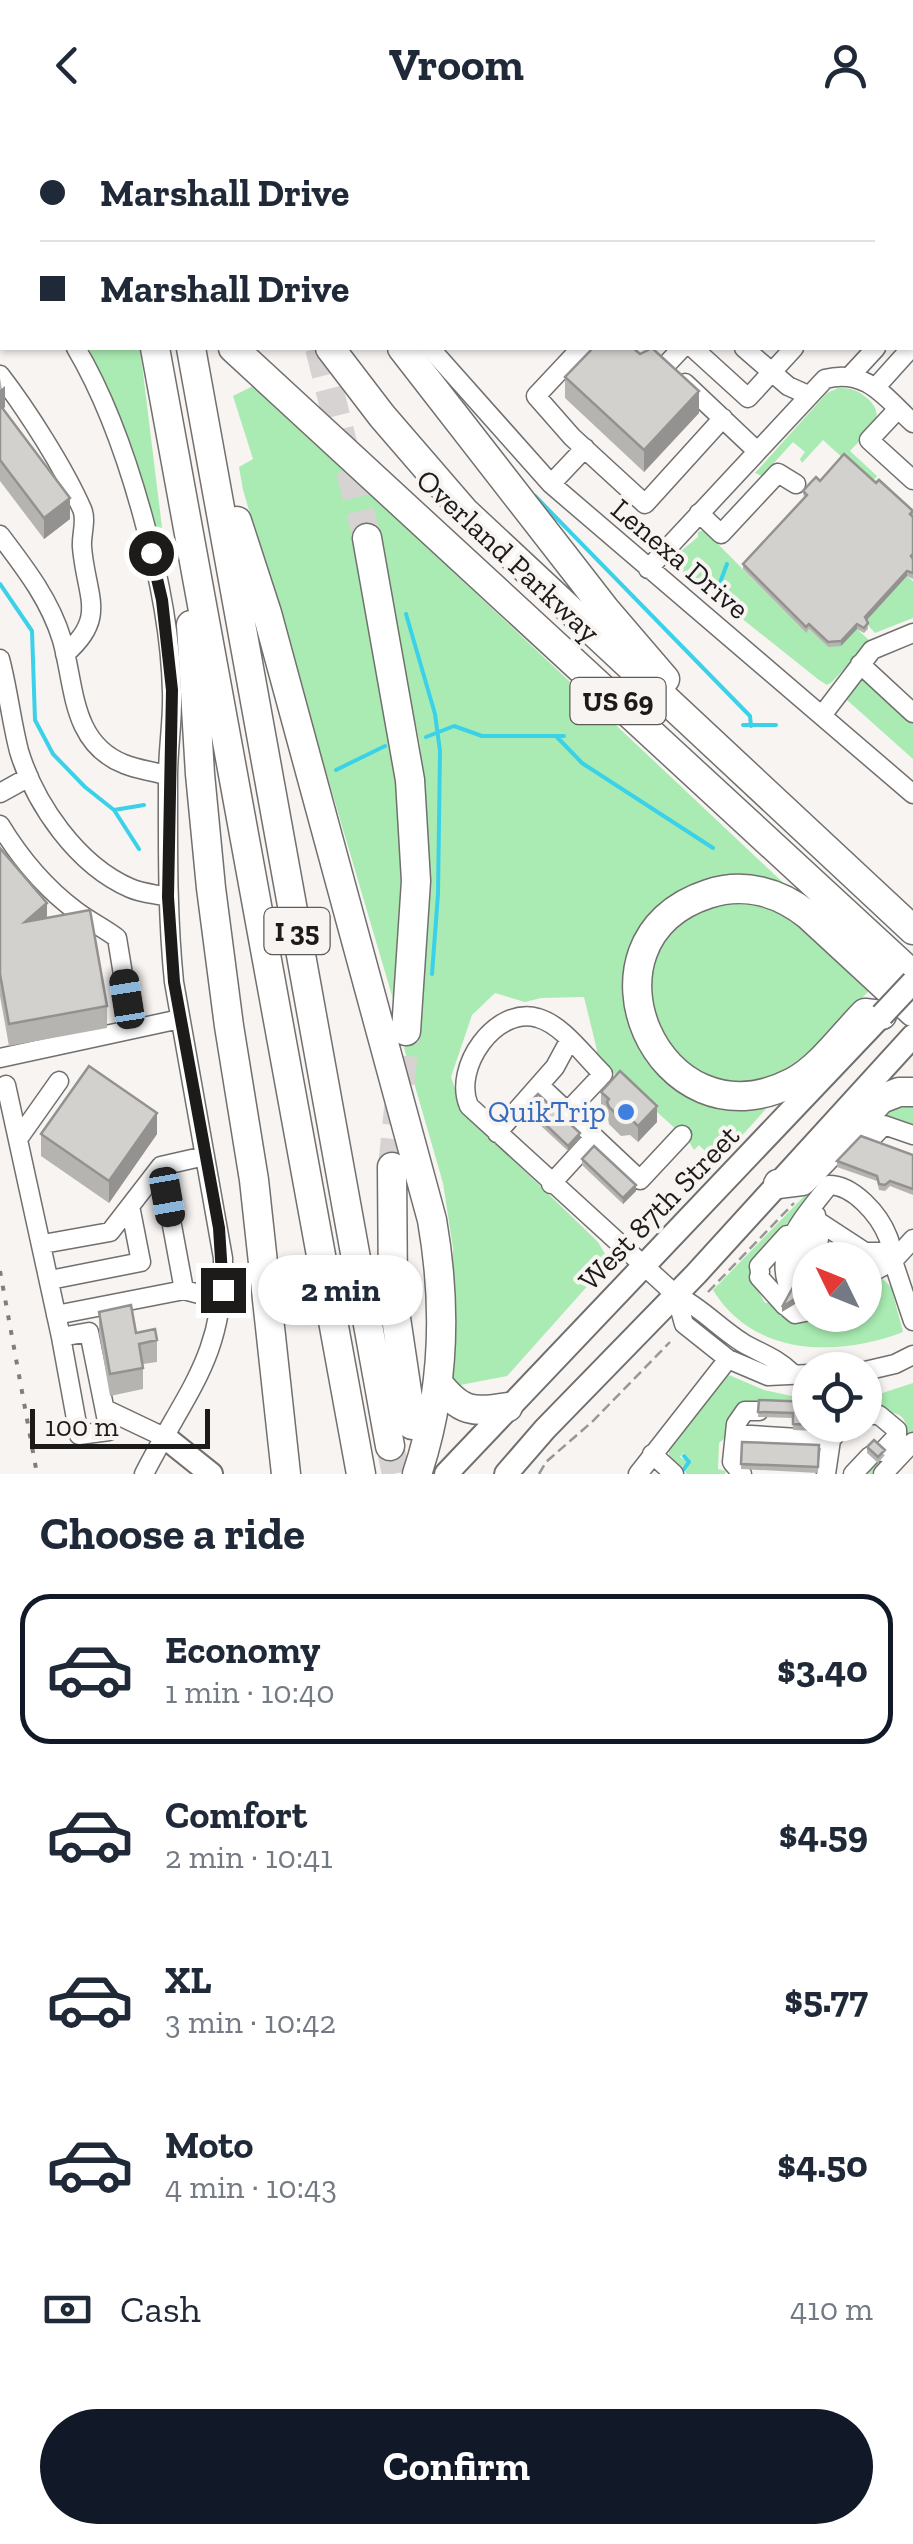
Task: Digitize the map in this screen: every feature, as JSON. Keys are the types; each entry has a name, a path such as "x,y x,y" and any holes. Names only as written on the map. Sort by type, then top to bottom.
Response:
{"highway":[{"name":"I 35","path":"155,350 361,1474"},
{"name":"I 35","path":"191,350 390,1446"},
{"name":"Overland Parkway","path":"236,350 913,979"},
{"name":"US 69","path":"332,350 464,511 913,930"},
{"path":"404,350 606,609 747,776"},
{"path":"203,416 267,612 432,1220 442,1287 438,1383 430,1433 417,1474"},
{"path":"183,494 200,774 229,1026 254,1180 286,1473"},
{"path":"367,538 396,694 414,832 415,922 406,1031"},
{"path":"882,1015 865,1013 792,1082 754,1093 726,1093 681,1076 650,1043 636,998 639,967 662,923 688,902 730,888 760,890 792,902 913,1012"},
{"path":"778,1184 802,1181 881,1098 913,1092"},
{"path":"392,1167 394,1298 412,1425"},
{"path":"438,1383 464,1408 482,1411 508,1406"}],"main road":[{"name":"West 87th Street","path":"446,1474 913,979"},
{"path":"506,1474 676,1296 911,1039"},
{"path":"166,1438 211,1474"}],"street":[{"path":"77,350 112,424 162,600 172,690 168,776 172,968 223,1258 222,1300 207,1360 144,1474"},
{"name":"Lenexa Drive","path":"432,350 551,484 913,794"},
{"path":"579,350 536,396 644,504 723,418"},
{"path":"679,350 661,361 757,450"},
{"path":"695,350 748,398 792,350"},
{"path":"746,350 788,386 808,394"},
{"path":"851,375 874,350"},
{"path":"875,388 908,350"},
{"path":"0,375 21,402 84,513 82,544 92,616 86,636 65,654"},
{"path":"648,568 826,379 851,375 875,388 913,423"},
{"path":"898,409 869,440 913,480"},
{"path":"551,484 585,448"},
{"path":"736,473 758,494"},
{"path":"698,513 721,534 778,473 796,484"},
{"path":"0,535 44,597 65,654 78,716 94,743 122,764 168,776"},
{"path":"823,714 877,646 913,633"},
{"path":"0,659 8,744 65,835 90,860 132,889 168,897"},
{"path":"860,664 913,713"},
{"path":"0,793 29,777"},
{"path":"0,826 46,886 78,913 118,938 132,1029"},
{"path":"567,1112 603,1074 544,1020 516,1016 501,1023 472,1056 463,1084 469,1106 676,1296 698,1306 747,1345 792,1367"},
{"path":"0,1058 180,1019"},
{"path":"496,1134 555,1067 569,1041"},
{"path":"18,1139 59,1081"},
{"path":"6,1085 50,1280 79,1435 110,1431 84,1310"},
{"path":"538,1086 640,1180 682,1135"},
{"path":"867,1143 886,1125 913,1135"},
{"path":"551,1184 594,1137"},
{"path":"42,1244 110,1232 161,1166 205,1156"},
{"path":"161,1166 184,1290"},
{"path":"792,1281 784,1269 784,1248 844,1169"},
{"path":"829,1185 844,1186 864,1203 888,1236 913,1321"},
{"path":"130,1206 149,1297"},
{"path":"815,1212 864,1252 892,1257"},
{"path":"815,1212 819,1242"},
{"path":"792,1292 759,1275 759,1266 815,1212"},
{"path":"810,1242 815,1212"},
{"path":"882,1264 913,1239"},
{"path":"50,1280 141,1262"},
{"path":"56,1315 184,1290 222,1300"},
{"path":"676,1296 684,1324 728,1359 760,1374 792,1373"},
{"path":"61,1337 89,1332"},
{"path":"882,1367 913,1355"},
{"path":"638,1474 728,1359"},
{"path":"105,1409 166,1438"},
{"path":"742,1474 732,1462 738,1417 742,1412 759,1411"},
{"path":"875,1461 898,1433 882,1418"},
{"path":"735,1434 792,1433"},
{"path":"826,1474 834,1442"},
{"path":"853,1474 913,1442"},
{"path":"652,1454 674,1474"}],"path":[{"path":"540,1474 546,1462 594,1421 670,1342"}],"green space":[{"path":"90,350 140,350 166,560 161,561 130,448"},
{"path":"255,385 793,892 753,883 658,917 641,976 636,997 637,1038 645,1056 659,1071 772,1102 722,1158 713,1159 699,1145 694,1150 688,1140 595,1056 597,1050 584,997 525,1002 495,993 472,1015 451,1077 463,1111 598,1242 607,1257 600,1272 507,1376 455,1386 449,1369 453,1248 443,1183 404,1048 417,1032 428,901 420,745 376,534 407,833 398,1016 243,490 239,467 253,459 233,396"},
{"path":"838,388 858,392 874,406 877,413 873,426 850,451 877,476 872,483 879,478 910,507 913,522 823,440 802,463 805,452 793,442 762,476 755,473 827,393"},
{"path":"704,530 805,632 809,629 828,647 857,629 870,641 832,682 827,685 819,680 676,566 681,551"},
{"path":"907,576 913,581 913,618 875,633 865,622"},
{"path":"866,680 913,722 913,759 847,700 859,682"},
{"path":"737,897 791,914 870,990 821,1040 784,1070 741,1085 718,1084 675,1063 644,989 658,953 675,928 700,912"},
{"path":"908,1100 913,1101 913,1128 877,1122 759,1255 752,1269 765,1303 792,1320 792,1332 882,1332 882,1278 891,1287 903,1332 852,1345 799,1346 751,1328 730,1312 713,1290 888,1110 907,1107"},
{"path":"729,1375 764,1390 792,1396 792,1407 738,1407 733,1412 730,1434 719,1443 718,1469 726,1471 725,1474 686,1474 688,1462 680,1468 669,1456 669,1446 677,1442 678,1435"},
{"path":"913,1383 913,1433 874,1474 867,1474 906,1429 900,1416 882,1411 882,1393"}],"building":[{"path":"591,350 635,350 640,354 654,350 699,391 644,450 565,377"},
{"path":"0,405 70,498 44,518 0,460"},
{"path":"844,454 913,511 913,573 907,571 865,617 868,623 864,628 857,624 841,641 828,642 809,624 806,627 743,564 807,495 803,491 813,480 816,477 820,481"},
{"path":"0,848 47,903 25,922 90,910 107,1006 9,1024 0,974"},
{"path":"89,1066 157,1113 109,1181 41,1134"},
{"path":"620,1071 657,1106 638,1126 630,1118 621,1119 601,1092"},
{"name":"QuikTrip","path":"538,1094 580,1133 568,1146 526,1106"},
{"path":"861,1136 913,1155 913,1189 890,1181 879,1184 877,1176 837,1161"},
{"name":"QuikTrip","path":"594,1146 636,1185 623,1198 582,1159"},
{"path":"131,1305 136,1333 155,1329 157,1340 139,1344 143,1368 110,1374 99,1312"},
{"path":"759,1400 792,1401 792,1413 758,1412"},
{"path":"742,1442 819,1445 818,1467 741,1464"},
{"path":"876,1442 885,1450 878,1457 867,1447"}],"waterway":[{"path":"535,496 750,716 751,726"},
{"path":"724,600 718,588 727,564"},
{"path":"0,584 32,631 35,720 53,754 114,810 139,849"},
{"path":"406,614 435,714 440,751 438,894 432,974"},
{"path":"743,725 776,725"},
{"path":"426,737 454,726 482,736 564,736"},
{"path":"556,736 582,763 713,848"},
{"path":"336,770 385,746"},
{"path":"114,810 144,805"},
{"path":"683,1470 689,1462 684,1456"}],"tunnel":[{"path":"320,350 367,538"},
{"path":"392,1167 406,1031"},
{"path":"390,1446 396,1474"}],"railway":[{"path":"0,1271 37,1474"}],"place":[{"name":"QuikTrip","path":"626,1112"}],"route":[{"path":"151,553 162,600 172,690 168,897 174,982 219,1228 223,1290"}]}
